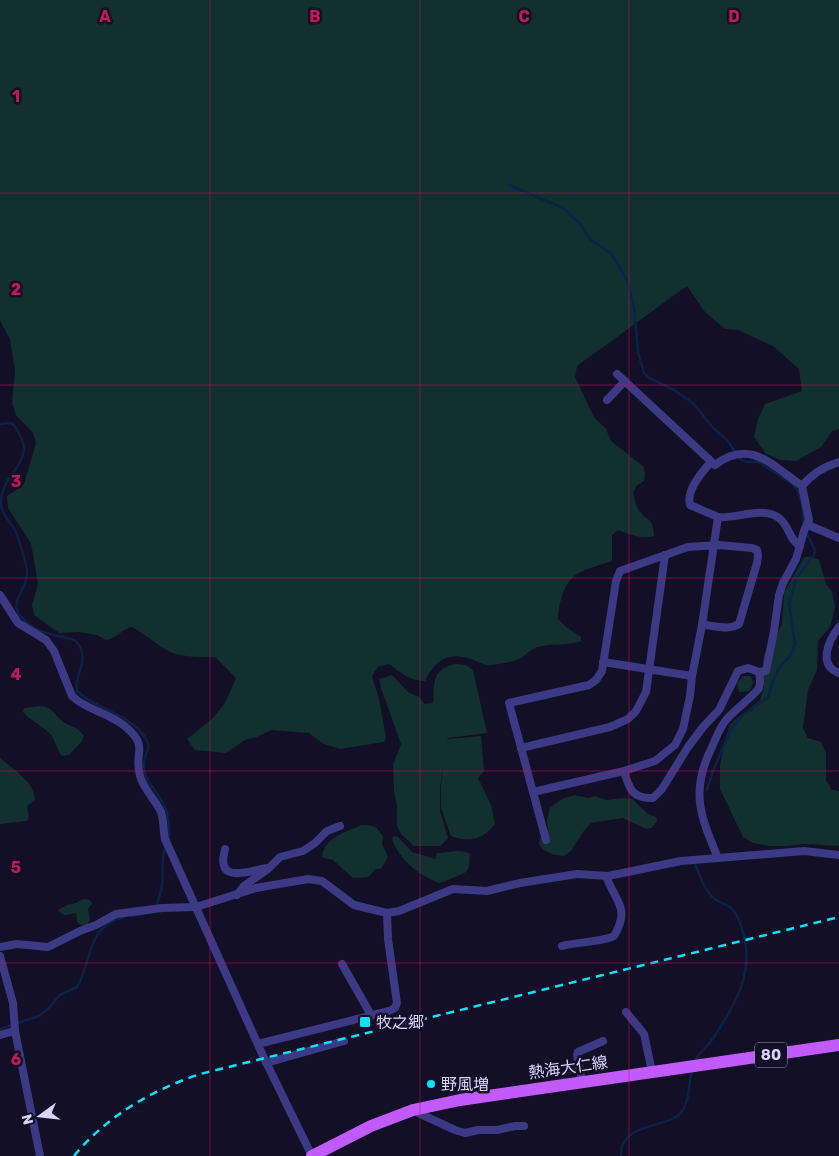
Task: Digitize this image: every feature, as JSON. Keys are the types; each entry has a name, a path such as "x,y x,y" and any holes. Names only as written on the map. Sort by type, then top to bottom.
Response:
{"main road":[{"name":"熱海大仁線","path":"312,1156 371,1126 413,1110 460,1100 839,1045"}],"street":[{"path":"617,374 714,465 724,458 735,454 749,453 771,464 802,486 809,520 796,559 783,583 779,595 766,671 759,672 748,668 738,671 719,710 698,734 662,789 653,798 640,797 635,794 630,789 624,771"},
{"path":"606,400 625,381"},
{"path":"712,462 699,477 691,493 689,502 694,507 718,518 748,513 775,516 782,520 793,541 800,546"},
{"path":"802,486 813,475 831,464 839,462"},
{"path":"533,792 624,771 656,761 675,745 683,729 690,696 718,518"},
{"path":"808,526 839,538"},
{"path":"546,840 509,703 589,685 596,680 602,671 616,582 620,571 688,547 713,545 752,548 756,550 758,556 757,563 739,624 727,628 702,625"},
{"path":"521,748 610,727 628,719 636,711 646,692 664,556"},
{"path":"0,595 18,623 46,640 54,651 72,696 77,701 123,725 137,739 140,748 139,774 144,787 160,810 165,839 266,1062 312,1156"},
{"path":"839,627 829,644 826,658 829,666 839,673"},
{"path":"603,662 692,676"},
{"path":"718,858 706,829 701,808 699,793 700,777 706,759 724,721 759,690 759,672"},
{"path":"237,895 248,882 270,868 280,857 310,848 327,831 340,826"},
{"path":"225,849 225,869 231,874 270,868"},
{"path":"0,948 17,944 48,947 116,914 160,908 196,906 256,888 314,878 322,881 354,905 387,913 399,911 453,889 487,891 520,883 576,874 606,876 681,861 804,851 838,854"},
{"path":"562,946 607,939 614,936 622,917 618,899 606,876"},
{"path":"258,1044 395,1008 387,913"},
{"path":"0,956 12,1003 14,1026 40,1156"},
{"path":"342,964 370,1015"},
{"path":"626,1012 644,1034 652,1072"},
{"path":"0,1035 14,1026"},
{"path":"266,1062 344,1041"},
{"path":"582,1082 578,1052 603,1041"},
{"path":"413,1110 465,1133 524,1126"}],"green space":[{"path":"0,0 839,0 839,429 832,431 821,447 796,461 781,460 766,454 754,437 758,419 765,404 802,391 799,369 773,346 738,330 725,329 705,312 687,286 577,366 575,377 594,417 606,429 611,441 643,466 645,473 644,481 636,486 633,493 637,507 651,522 654,536 640,537 618,530 612,535 612,561 575,575 566,586 558,619 581,637 581,641 570,644 541,646 519,659 489,665 463,657 449,657 433,668 425,681 410,678 389,664 378,667 372,676 379,699 386,738 384,742 340,749 324,744 309,733 272,730 245,740 226,753 195,750 187,739 212,719 225,703 236,678 215,657 187,656 167,651 132,627 106,640 97,635 79,632 59,633 34,615 32,605 38,584 31,543 8,508 7,496 24,484 36,443 33,433 16,415 12,403 15,371 10,339 0,321"},
{"path":"804,557 819,560 826,584 832,592 835,607 830,627 818,641 817,670 808,690 803,728 808,738 821,742 826,753 826,780 832,790 839,791 839,846 803,844 770,846 753,843 743,837 720,789 720,765 730,724 760,700 764,688 762,675 764,654 774,641 782,624 784,593"},
{"path":"455,664 466,665 473,670 487,733 448,738 447,741 448,739 481,736 484,771 478,778 491,805 495,824 486,833 476,838 464,839 451,836 441,808 443,762 440,788 440,811 448,838 440,846 414,846 401,834 397,826 393,765 401,744 379,679 392,675 408,692 419,697 425,704 433,703 435,679 441,670"},
{"path":"743,676 750,676 753,684 749,691 739,692 737,683"},
{"path":"42,706 51,710 64,722 78,729 84,736 82,741 69,755 62,756 51,735 23,712 24,708"},
{"path":"0,758 22,776 34,793 35,800 27,806 29,817 27,821 0,824"},
{"path":"575,795 588,798 595,796 607,800 632,799 648,814 656,817 657,821 652,828 646,829 623,818 591,823 571,851 564,856 550,853 539,844 541,836 548,830 547,820 550,808 562,799"},
{"path":"361,825 377,828 383,837 382,844 388,857 381,869 375,869 369,877 353,878 333,860 324,858 322,855 332,839"},
{"path":"394,836 398,837 412,852 435,859 437,853 467,852 470,854 468,869 463,874 439,883 432,880 417,871 405,860 395,847 392,839"},
{"path":"83,899 90,900 92,904 88,909 90,920 87,925 81,925 77,922 76,913 64,915 58,910 67,905"}],"waterway":[{"path":"509,185 563,208 580,224 590,239 610,253 628,283 634,308 638,352 644,373 649,378 674,390 694,404 713,428 727,440 740,459 746,462 759,462 792,484 799,492 804,524"},
{"path":"0,424 13,424 21,437 24,448 23,456 8,480 1,500 3,513 15,530 27,571 26,580 17,601 18,611 24,620 36,628 49,634 76,641 81,648 83,661 78,678 77,691 95,704 128,721 144,736 149,746 144,768 149,782 159,795 167,813 169,841"},
{"path":"707,790 731,729 743,715 768,697 774,678 780,667 792,653 795,644 789,604 796,579 814,555 815,550 806,532"},
{"path":"156,908 162,888 163,859 167,845"},
{"path":"695,864 703,884 712,897 735,912 743,933 746,949 744,979 739,993 714,1037 695,1061"},
{"path":"132,916 153,912"},
{"path":"0,1029 39,1016 60,995 77,987 97,936 112,921 124,917"},
{"path":"621,1156 623,1145 628,1137 636,1131 668,1121 683,1110 687,1101 692,1071"}],"railway":[{"path":"74,1156 101,1129 131,1106 182,1080 200,1074 839,917"}],"place":[{"name":"牧之郷","path":"365,1022"},
{"name":"野風増","path":"431,1084"}]}
